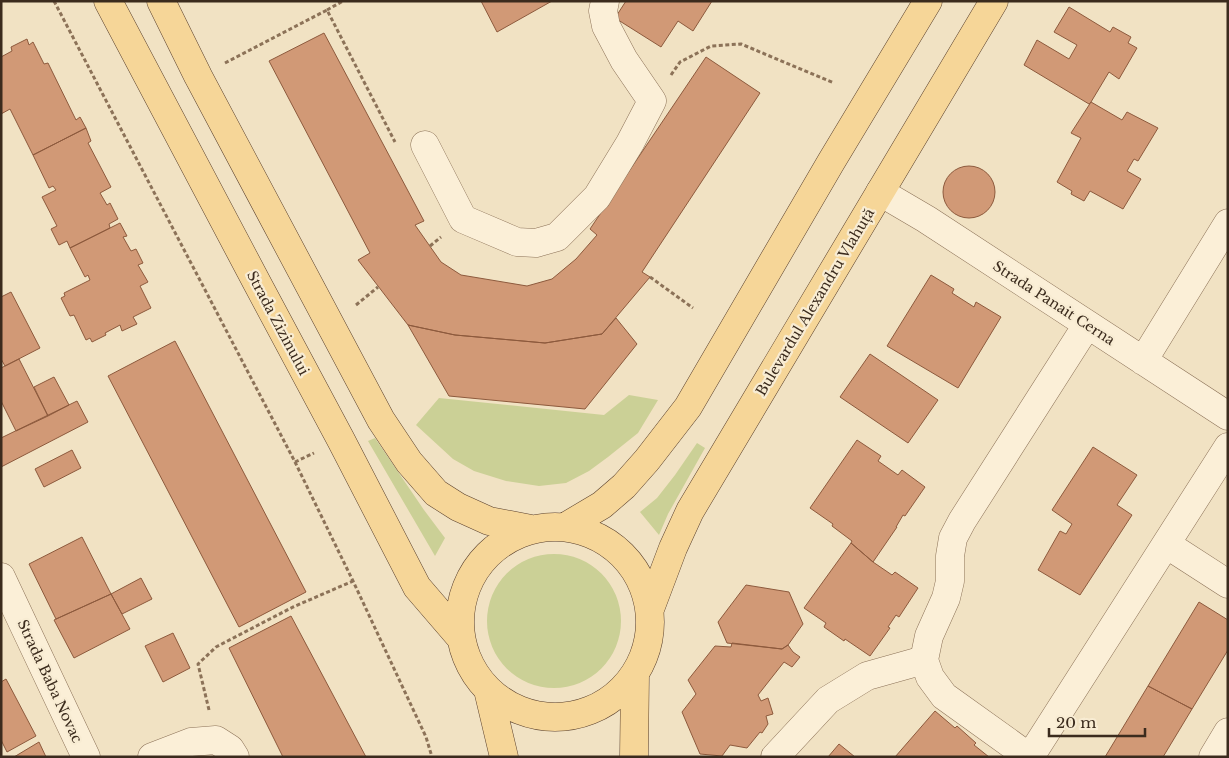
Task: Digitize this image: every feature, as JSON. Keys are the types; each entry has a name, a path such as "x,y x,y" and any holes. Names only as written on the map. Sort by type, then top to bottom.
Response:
{"main road":[{"name":"Strada Zizinului","path":"108,1 417,587 460,637"},
{"path":"161,1 198,76 381,420 409,462 436,493 458,507 489,521 531,529"},
{"path":"565,526 602,505 624,486 647,460 688,407 831,162 928,1"},
{"name":"Bulevardul Alexandru Vlahuță","path":"650,609 673,548 690,511 994,1"},
{"path":"565,526 590,533 612,545 630,563 643,585 650,609 650,626 648,643 643,659 635,674 624,688 610,700 593,710 557,717 538,716 520,711 503,702 488,690 476,675 466,657 460,637 459,620 461,602 466,585 474,569 499,544 514,535 531,529 565,526"},
{"path":"634,757 635,674"},
{"path":"488,690 504,757"}],"street":[{"path":"412,147 464,219 517,242 536,243 557,237 597,197 652,101 624,60 606,26 603,11 605,1"},
{"name":"Strada Panait Cerna","path":"880,192 1228,416"},
{"path":"1143,361 1228,223"},
{"path":"1087,325 962,521 954,538 950,556 950,581 946,598 929,636 924,660 930,677 944,696 1030,757 1228,448"},
{"path":"1166,544 1228,584"},
{"name":"Strada Baba Novac","path":"1,577 86,757"},
{"path":"775,757 828,700 867,676 924,660"},
{"path":"1213,757 1228,732"},
{"path":"152,757 191,742 226,748"}],"path":[{"path":"54,1 295,462 426,737 432,757"},
{"path":"198,76 343,1"},
{"path":"327,10 412,147"},
{"path":"652,101 680,62 711,46 741,44 834,83"},
{"path":"650,277 693,308"},
{"path":"356,305 378,287"},
{"path":"226,748 198,664 216,647 293,607 353,581"}],"green space":[{"path":"629,395 658,400 638,433 589,471 566,483 539,486 506,481 474,471 453,459 416,425 439,398 604,415"},
{"path":"375,438 445,538 435,556 368,441"},
{"path":"697,443 705,448 668,514 659,535 640,512 657,498"},
{"path":"554,554 580,559 591,565 601,574 610,584 616,595 621,621 616,647 610,658 601,668 591,677 580,683 554,688 528,683 517,677 507,668 498,658 492,647 487,621 492,595 498,584 507,574 517,565 528,559"}],"building":[{"path":"481,1 552,1 497,32"},
{"path":"626,1 712,1 693,31 678,21 661,47 615,18"},
{"path":"1069,7 1110,32 1113,27 1131,37 1128,43 1137,48 1119,79 1109,72 1089,104 1024,65 1037,40 1069,59 1077,45 1054,32"},
{"path":"324,33 424,221 415,225 441,262 461,275 527,286 552,279 576,259 597,235 590,229 706,57 760,93 642,272 650,277 602,334 545,343 455,335 408,325 358,260 370,253 269,61"},
{"path":"27,39 29,45 33,42 44,64 48,63 76,120 80,117 86,128 33,155 10,109 1,114 1,57 12,51 11,47"},
{"path":"1091,102 1122,120 1127,112 1158,128 1138,161 1134,159 1127,171 1141,179 1123,209 1090,191 1084,201 1071,194 1072,191 1057,182 1081,138 1071,133"},
{"path":"86,128 91,141 88,143 111,187 100,193 107,205 110,203 118,219 109,224 110,228 70,248 67,241 59,245 51,229 57,226 42,197 56,190 53,186 49,188 33,155"},
{"path":"969,166 979,168 987,174 993,182 995,192 993,202 987,210 979,216 969,218 959,216 951,210 945,202 943,192 945,182 951,174 959,168"},
{"path":"120,223 127,236 123,237 131,251 136,249 143,263 138,265 148,282 140,286 151,308 133,317 137,324 122,331 120,325 92,342 90,338 86,340 74,315 70,316 61,298 65,296 64,293 90,280 88,275 85,277 70,248"},
{"path":"931,275 954,289 952,293 974,307 976,302 1001,317 958,388 887,346"},
{"path":"11,292 40,348 5,366 1,359 1,297"},
{"path":"616,318 637,344 585,409 449,396 408,325 455,335 545,343 602,334"},
{"path":"175,341 306,592 239,627 108,376"},
{"path":"870,354 938,400 908,443 840,397"},
{"path":"19,359 48,416 16,431 1,401 1,368"},
{"path":"54,377 69,405 48,416 34,387"},
{"path":"77,401 88,422 1,467 1,438"},
{"path":"857,440 881,456 878,461 898,475 902,470 925,487 905,516 903,515 873,562 851,543 852,541 832,526 833,524 810,508"},
{"path":"1093,447 1137,475 1117,505 1132,515 1080,595 1038,570 1060,531 1066,534 1072,524 1052,510"},
{"path":"72,450 81,468 44,487 35,469"},
{"path":"82,537 111,594 56,619 29,564"},
{"path":"851,543 892,575 895,572 918,588 899,617 896,615 888,627 890,628 870,656 824,627 826,623 804,608"},
{"path":"141,578 152,599 122,614 111,594"},
{"path":"746,585 789,592 803,624 788,645 782,649 727,643 718,622"},
{"path":"111,594 130,629 74,658 54,620"},
{"path":"1199,602 1228,620 1228,650 1192,709 1148,686"},
{"path":"291,616 366,757 283,757 229,648"},
{"path":"173,633 190,668 163,682 145,646"},
{"path":"732,643 782,649 788,645 800,657 792,667 784,662 758,695 761,701 768,698 773,714 766,716 768,724 747,748 730,745 722,756 700,754 682,712 696,694 688,680 715,646 731,647"},
{"path":"6,679 36,736 7,752 1,740 1,682"},
{"path":"1148,686 1192,709 1163,757 1105,757"},
{"path":"935,711 955,728 957,726 976,743 974,745 989,757 895,757"},
{"path":"39,742 46,757 14,757"},
{"path":"839,744 855,757 828,757"}]}
